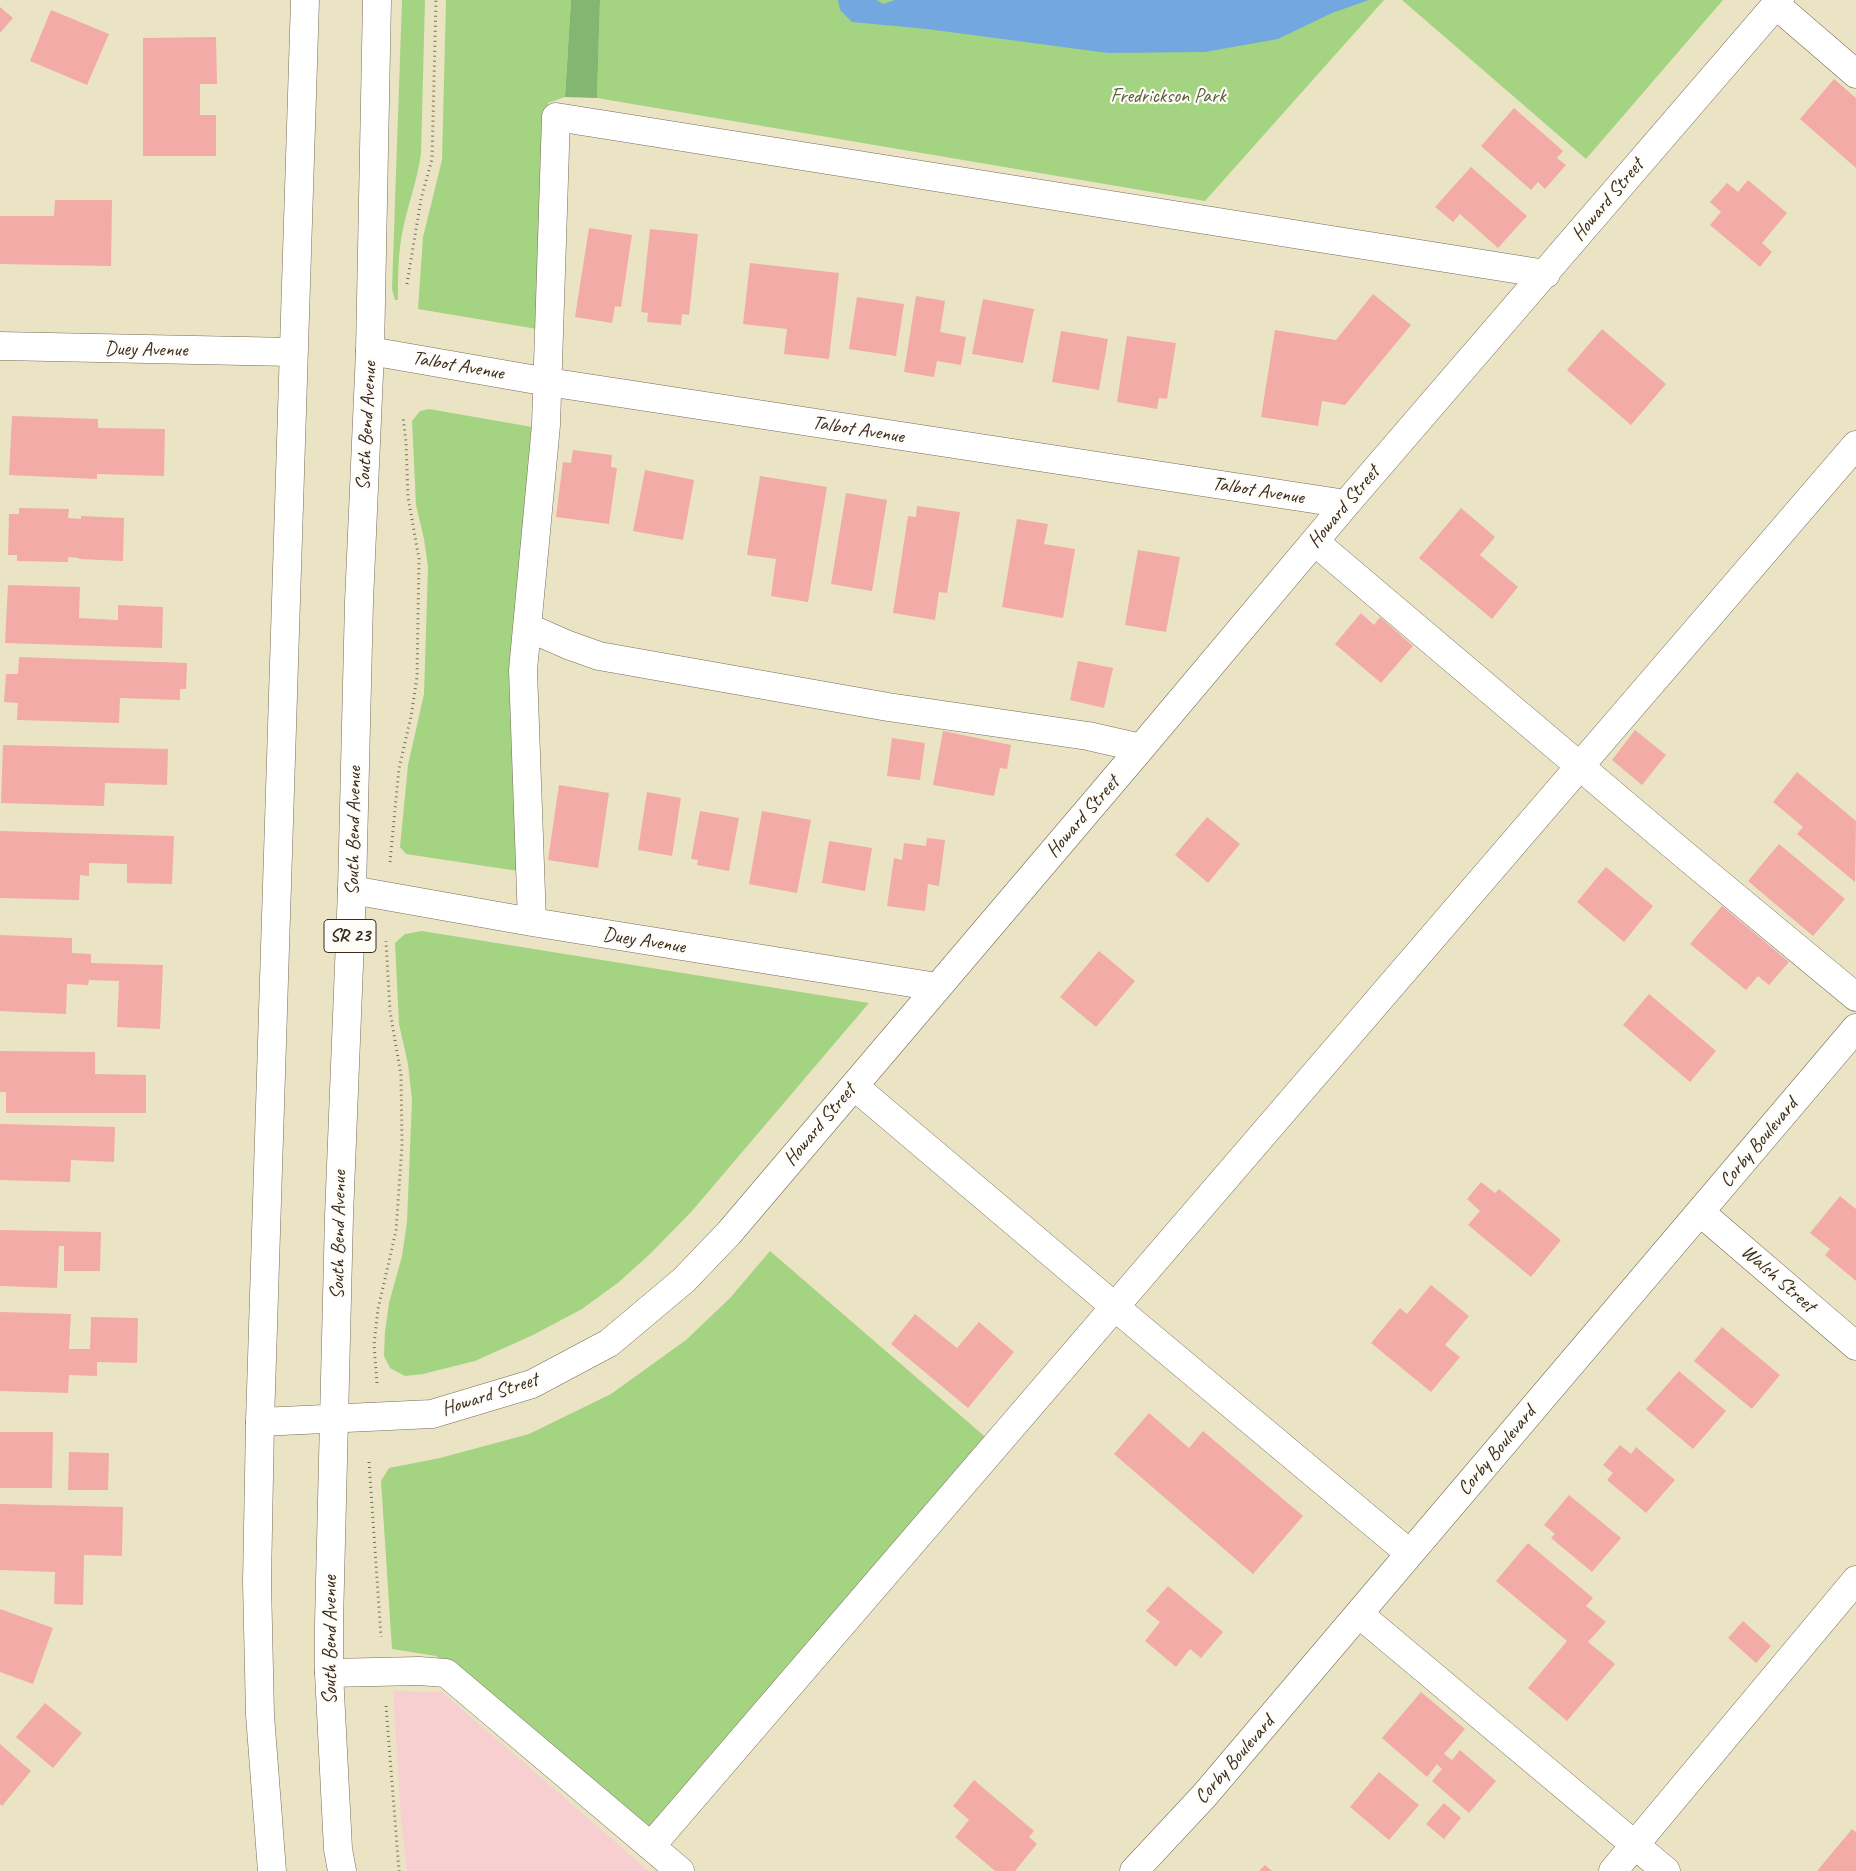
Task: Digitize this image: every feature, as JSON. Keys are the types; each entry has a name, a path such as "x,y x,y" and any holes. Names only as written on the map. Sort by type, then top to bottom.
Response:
{"street":[{"path":"272,1871 260,1715 257,1582 260,1422 305,0"},
{"name":"South Bend Avenue","path":"342,1871 338,1848 329,1673 339,1216 352,890 359,602 370,351 378,0"},
{"path":"1778,3 1856,74"},
{"name":"Howard Street","path":"260,1422 432,1414 532,1384 609,1343 684,1280 729,1233 1346,504 1778,3"},
{"path":"532,922 523,670 546,425 556,117 1546,274"},
{"name":"Duey Avenue","path":"0,346 293,352"},
{"name":"Talbot Avenue","path":"370,351 548,382 1346,504"},
{"path":"651,1846 1856,445"},
{"path":"1315,542 1681,852 1856,996"},
{"path":"527,627 599,656 888,706 1088,736 1141,748"},
{"name":"Duey Avenue","path":"352,890 532,922 937,987"},
{"name":"Corby Boulevard","path":"1134,1871 1204,1796 1856,1028"},
{"path":"854,1086 1115,1308 1409,1553"},
{"name":"Walsh Street","path":"1700,1212 1856,1346"},
{"path":"1613,1871 1856,1580"},
{"path":"1359,1614 1666,1871"},
{"path":"329,1673 419,1670 446,1672 680,1871"}],"path":[{"path":"406,292 421,200 432,159 436,0"},
{"path":"390,856 399,768 411,717 417,677 419,559 408,497 406,442 402,408"},
{"path":"377,1383 374,1345 378,1308 396,1231 402,1146 401,1075 390,1011 386,942"}],"shaded area":[{"path":"393,1691 442,1692 649,1871 407,1871 401,1820"}],"green space":[{"path":"402,0 425,0 421,154 402,234 399,258 398,300 395,300 392,289"},
{"path":"446,0 571,0 565,97 548,103 537,329 418,309 423,237 442,160"},
{"path":"571,0 600,0 597,98 565,97"},
{"name":"Fredrickson Park","path":"600,0 1384,0 1205,201 597,98"},
{"path":"1402,0 1723,0 1586,159"},
{"path":"429,409 532,427 524,507 516,635 518,871 406,854 400,847 408,765 424,694 428,567 416,505 412,421 420,411"},
{"path":"422,931 869,1003 692,1211 650,1254 619,1282 582,1309 533,1335 475,1361 423,1374 405,1376 390,1368 384,1356 389,1303 402,1256 407,1222 412,1100 408,1064 399,1024 395,943 405,934"},
{"path":"770,1251 990,1441 646,1830 436,1656 392,1649 381,1481 389,1468 440,1458 529,1434 611,1394 686,1340 730,1298"}],"water":[{"path":"838,0 877,0 883,4 895,0 1369,0 1332,13 1278,39 1205,52 1108,53 927,29 852,22 840,10"}],"building":[{"path":"0,7 13,18 0,33"},
{"path":"51,10 109,34 87,85 30,61"},
{"path":"216,37 217,84 200,84 200,115 216,115 216,156 143,156 143,38"},
{"path":"1834,79 1856,98 1856,168 1800,119"},
{"path":"1514,108 1563,151 1557,158 1566,165 1545,189 1538,182 1531,190 1481,146"},
{"path":"1471,167 1527,216 1498,248 1460,214 1453,222 1435,207"},
{"path":"1748,180 1787,213 1762,243 1772,252 1760,267 1710,225 1721,212 1710,202 1727,183 1738,192"},
{"path":"55,200 112,200 111,266 0,264 0,216 54,216"},
{"path":"589,228 632,235 621,307 615,306 612,323 575,317"},
{"path":"650,229 698,234 689,315 682,314 681,325 647,322 648,313 641,312"},
{"path":"750,263 839,273 829,359 784,354 787,329 743,324"},
{"path":"1373,294 1411,325 1345,405 1322,401 1318,426 1261,417 1275,330 1336,340"},
{"path":"916,296 945,301 940,332 966,337 961,365 937,361 934,377 904,372"},
{"path":"857,297 904,304 896,356 849,349"},
{"path":"983,299 1034,309 1023,363 972,354"},
{"path":"1602,329 1666,384 1631,425 1567,370"},
{"path":"1061,331 1108,339 1099,390 1052,382"},
{"path":"1127,336 1176,343 1167,399 1159,398 1157,409 1117,402"},
{"path":"12,416 98,419 98,428 165,429 164,476 97,474 97,479 9,475"},
{"path":"573,450 612,455 611,467 617,468 609,524 556,517 563,462 571,463"},
{"path":"645,470 694,480 683,540 633,531"},
{"path":"760,476 827,487 808,602 771,596 776,559 747,555"},
{"path":"846,493 887,500 872,591 831,584"},
{"path":"917,506 960,512 947,593 939,592 935,620 893,613 908,516 916,517"},
{"path":"19,508 69,509 68,518 81,519 81,516 124,518 123,561 68,557 68,562 17,561 17,555 8,555 9,514 19,514"},
{"path":"1461,508 1495,537 1480,555 1518,587 1492,619 1419,558"},
{"path":"1017,519 1048,524 1044,544 1075,549 1063,618 1002,607"},
{"path":"1138,550 1180,557 1166,632 1125,625"},
{"path":"8,585 80,587 79,618 118,620 118,605 163,607 162,648 5,643"},
{"path":"1361,613 1374,625 1380,617 1413,646 1381,683 1335,644"},
{"path":"19,657 187,663 186,689 180,689 180,700 120,698 119,723 17,720 18,703 4,702 6,674 18,674"},
{"path":"1078,661 1113,668 1104,708 1070,700"},
{"path":"1635,730 1666,755 1642,785 1612,760"},
{"path":"943,731 1011,745 1007,769 1000,768 994,796 933,785"},
{"path":"892,738 925,743 920,780 887,776"},
{"path":"3,745 168,749 167,785 105,783 104,806 1,803"},
{"path":"1797,772 1856,821 1855,882 1797,834 1803,827 1773,802"},
{"path":"559,785 609,793 598,868 548,860"},
{"path":"647,792 681,798 672,856 638,850"},
{"path":"700,811 739,818 729,871 697,865 698,860 691,859"},
{"path":"762,811 811,820 797,893 749,884"},
{"path":"1207,817 1240,844 1208,883 1175,855"},
{"path":"0,831 174,836 172,884 127,883 127,864 89,863 89,876 80,875 79,900 0,898"},
{"path":"927,838 945,840 939,886 928,884 925,911 887,906 894,858 902,860 904,843 926,846"},
{"path":"829,841 872,848 865,891 822,883"},
{"path":"1779,844 1845,899 1813,936 1748,881"},
{"path":"1606,867 1653,906 1624,942 1577,902"},
{"path":"1722,906 1789,962 1769,985 1758,976 1746,990 1690,944"},
{"path":"0,935 72,938 72,953 91,954 91,963 163,965 160,1029 117,1027 119,981 89,980 88,985 67,984 66,1014 0,1011"},
{"path":"1099,951 1135,981 1096,1027 1060,997"},
{"path":"1649,994 1716,1051 1690,1082 1623,1025"},
{"path":"0,1051 95,1052 95,1074 146,1075 146,1113 6,1113 6,1092 0,1092"},
{"path":"0,1124 115,1127 114,1162 71,1160 70,1182 0,1180"},
{"path":"1481,1182 1495,1193 1499,1189 1561,1240 1531,1277 1468,1225 1480,1211 1467,1199"},
{"path":"1840,1196 1856,1209 1856,1281 1825,1255 1830,1249 1810,1233"},
{"path":"0,1230 101,1232 100,1271 64,1271 64,1246 59,1246 57,1288 0,1286"},
{"path":"1431,1285 1469,1316 1445,1345 1460,1357 1431,1392 1371,1343 1400,1308 1407,1314"},
{"path":"0,1312 71,1314 69,1349 90,1349 91,1317 138,1318 137,1363 97,1362 97,1376 69,1375 68,1393 0,1391"},
{"path":"915,1314 957,1348 979,1322 1014,1352 968,1408 891,1344"},
{"path":"1722,1327 1780,1375 1752,1409 1694,1361"},
{"path":"1679,1371 1726,1411 1693,1449 1646,1409"},
{"path":"1149,1413 1189,1448 1203,1431 1303,1516 1253,1574 1114,1454"},
{"path":"0,1432 53,1432 52,1488 0,1488"},
{"path":"1620,1445 1631,1454 1636,1447 1675,1480 1646,1513 1607,1480 1613,1473 1603,1465"},
{"path":"69,1452 109,1453 108,1490 68,1490"},
{"path":"1569,1495 1621,1538 1592,1572 1551,1538 1555,1534 1544,1525"},
{"path":"0,1504 123,1507 122,1556 84,1555 83,1605 54,1604 55,1572 0,1570"},
{"path":"1528,1543 1593,1598 1586,1606 1606,1622 1588,1642 1615,1664 1567,1721 1528,1688 1567,1641 1496,1581"},
{"path":"1168,1586 1223,1632 1201,1658 1190,1649 1176,1667 1145,1641 1160,1622 1146,1611"},
{"path":"0,1609 53,1628 33,1684 0,1672"},
{"path":"1743,1621 1771,1646 1756,1663 1728,1638"},
{"path":"1421,1692 1465,1729 1444,1754 1452,1760 1460,1750 1496,1781 1469,1813 1432,1781 1442,1769 1437,1764 1427,1777 1382,1738"},
{"path":"45,1703 82,1733 53,1768 16,1737"},
{"path":"0,1744 31,1771 2,1806 0,1804"},
{"path":"1379,1772 1419,1805 1389,1840 1350,1807"},
{"path":"974,1780 1034,1831 1029,1837 1037,1844 1015,1871 995,1871 955,1837 969,1820 953,1806"},
{"path":"1444,1803 1461,1818 1444,1839 1426,1824"},
{"path":"1852,1829 1856,1832 1856,1871 1817,1871"},
{"path":"1265,1865 1272,1871 1259,1871"}]}
